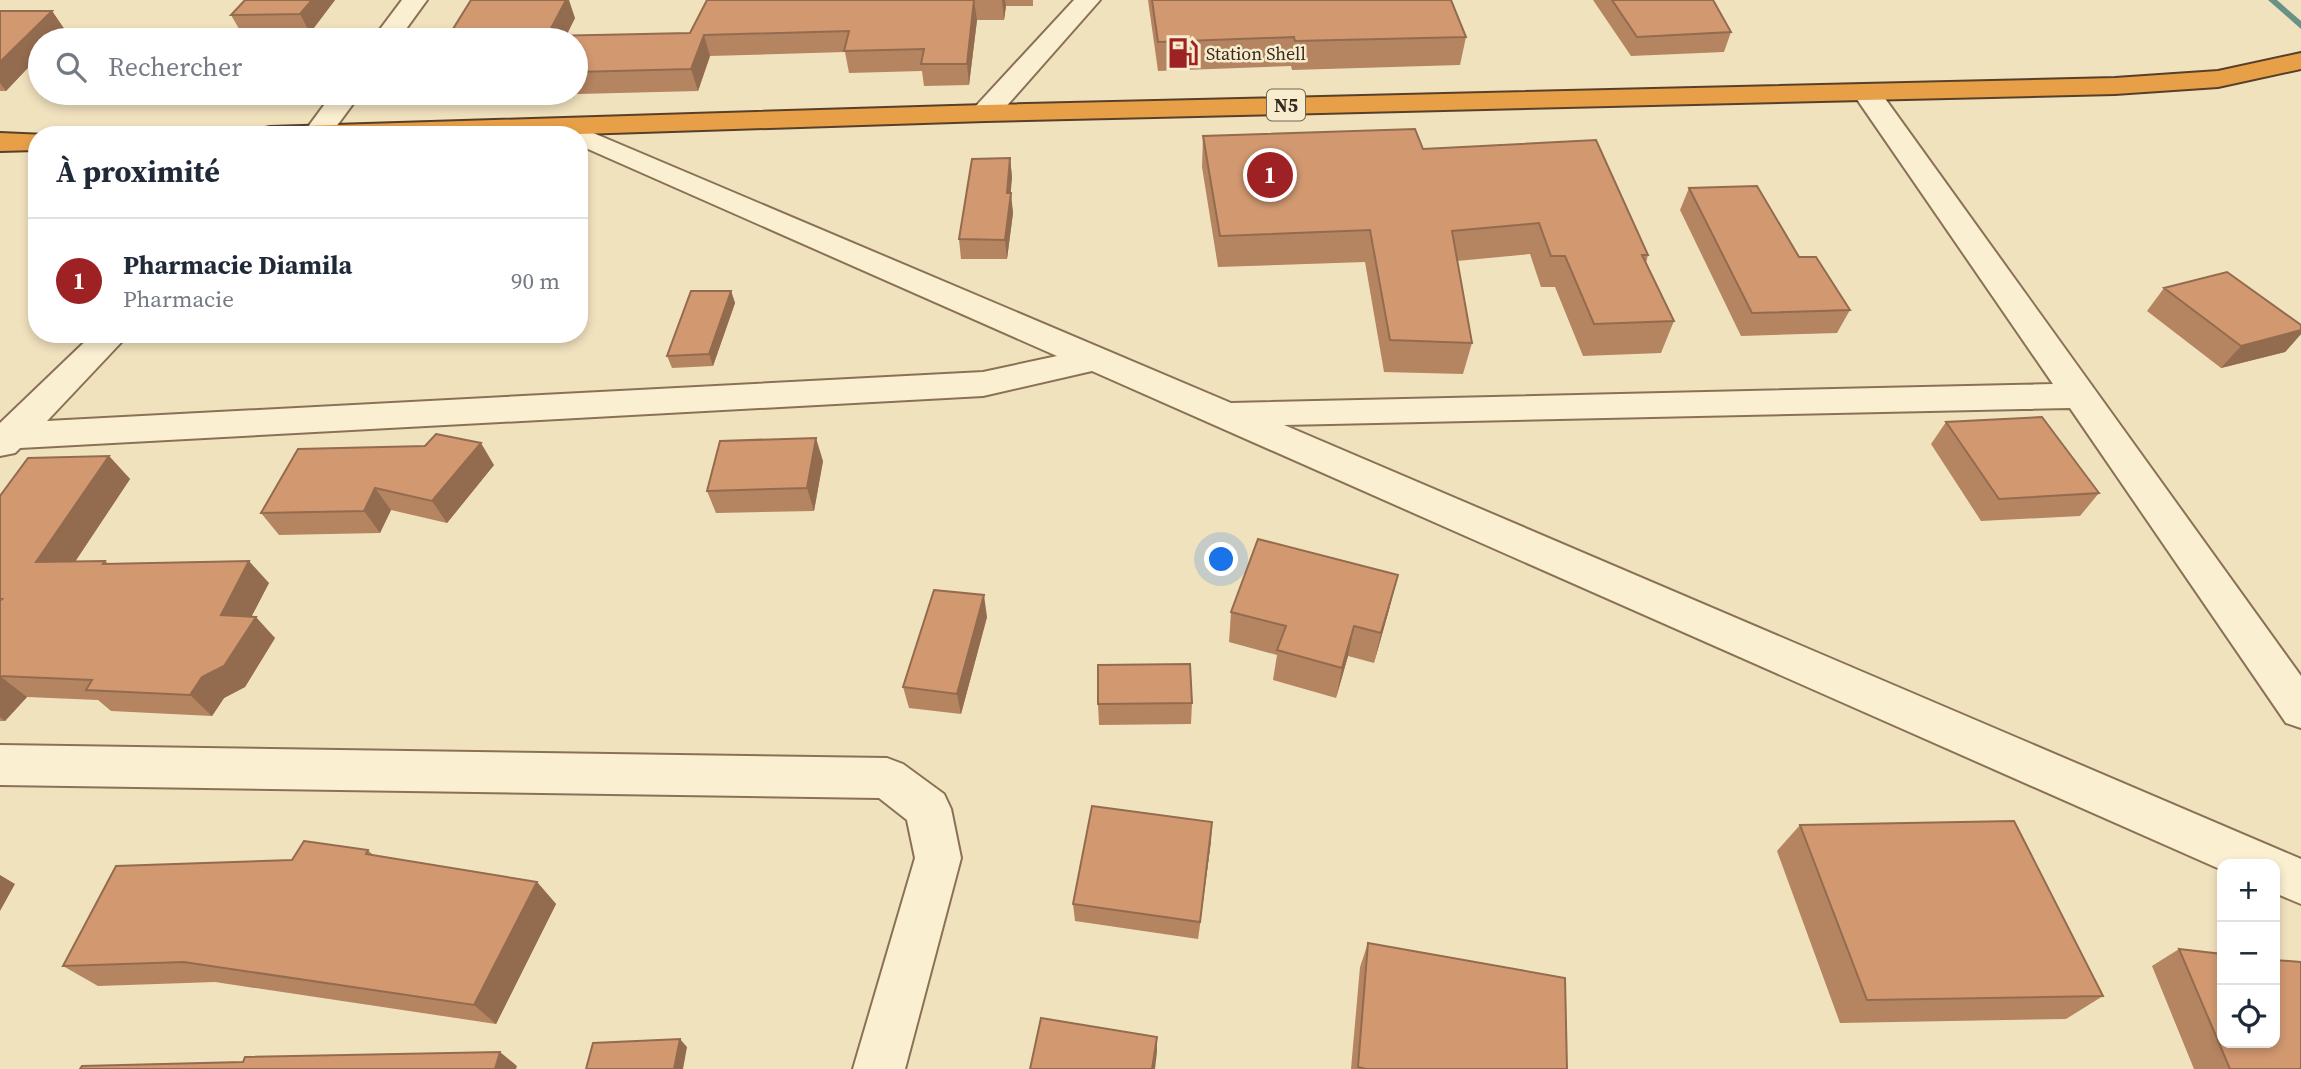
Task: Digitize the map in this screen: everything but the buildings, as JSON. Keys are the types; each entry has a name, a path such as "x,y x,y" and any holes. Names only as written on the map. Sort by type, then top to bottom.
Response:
{"highway":[{"name":"N5","path":"588,131 985,113 2115,86 2218,79 2301,61"},
{"path":"0,142 28,141"}],"street":[{"path":"394,28 415,0"},
{"path":"985,113 1088,0"},
{"path":"1866,92 2301,710"},
{"path":"322,126 338,105"},
{"path":"588,139 2248,859"},
{"path":"4,439 104,343"},
{"path":"4,439 983,384 1096,359"},
{"path":"1224,415 2080,396"},
{"path":"0,765 887,778 929,808 938,858 879,1069"},
{"path":"2280,872 2301,882"}],"waterway":[{"path":"2272,0 2301,26"}],"place":[{"name":"Station Shell","path":"1183,53"},
{"name":"Pharmacie Diamila","path":"1270,175"}]}
